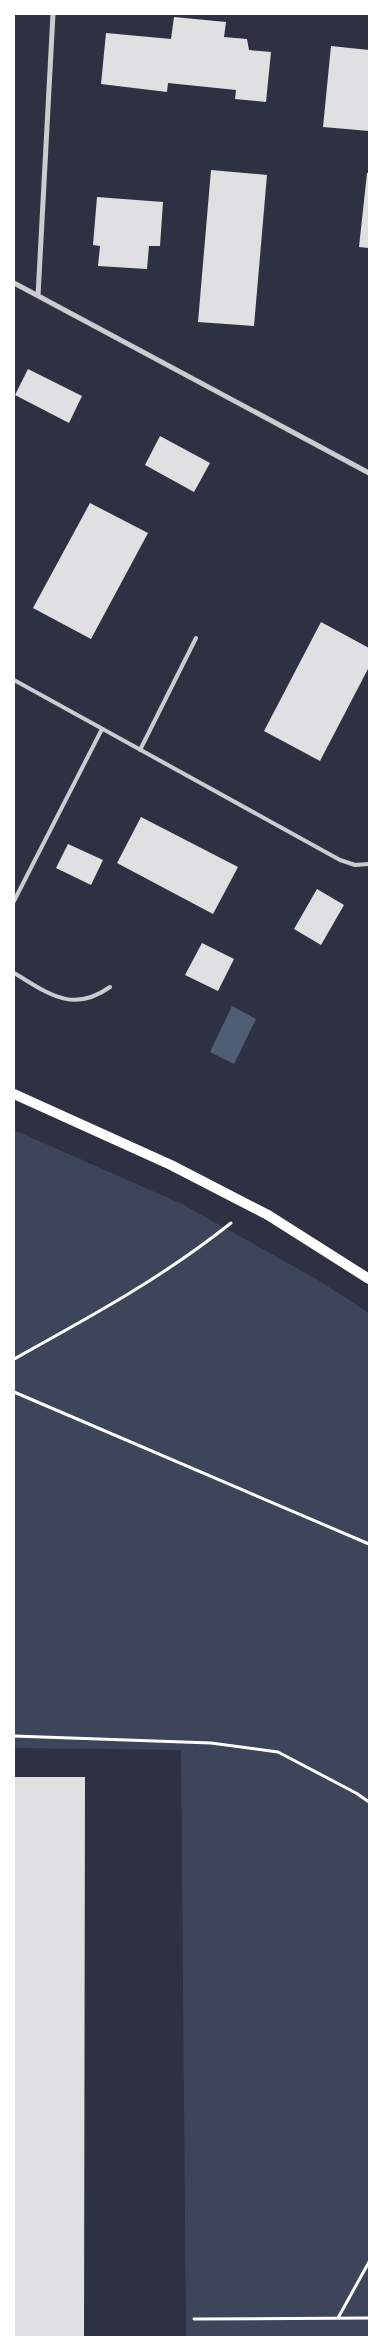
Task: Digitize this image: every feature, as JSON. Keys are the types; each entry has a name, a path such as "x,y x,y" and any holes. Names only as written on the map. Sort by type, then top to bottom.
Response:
{"main road":[{"path":"14,1094 164,1162 251,1206 296,1232 369,1279"}],"street":[{"path":"38,296 54,14"},
{"path":"14,284 369,473"}],"lane":[{"path":"140,750 196,638"},
{"path":"14,680 340,860 355,866 369,864"},
{"path":"14,901 102,729"},
{"path":"14,973 46,992 73,1001 98,996 110,987"}],"path":[{"path":"14,1359 119,1302 196,1250 251,1206"},
{"path":"14,1392 369,1544"},
{"path":"14,1736 211,1743 278,1752 356,1793 369,1802"},
{"path":"338,2318 369,2262"},
{"path":"194,2319 369,2318"}],"shaded area":[{"path":"232,1006 256,1019 234,1064 210,1052"},
{"path":"14,1130 182,1204 318,1280 369,1313 369,2337 186,2337 181,1750 14,1748"}],"building":[{"path":"174,17 226,22 224,37 247,39 249,50 271,52 266,102 235,99 236,90 168,83 167,92 101,84 106,33 171,39"},
{"path":"331,46 369,50 369,131 323,127"},
{"path":"211,170 267,175 254,326 198,322"},
{"path":"367,173 369,173 369,248 359,247"},
{"path":"97,197 163,202 160,246 149,246 147,269 98,266 100,246 93,245"},
{"path":"28,369 82,396 69,423 15,395"},
{"path":"160,436 210,463 194,492 145,465"},
{"path":"90,503 148,533 91,639 33,608"},
{"path":"321,622 369,648 369,667 320,761 264,731"},
{"path":"141,817 238,867 213,914 117,863"},
{"path":"68,844 103,860 91,885 56,868"},
{"path":"317,889 344,905 321,945 294,929"},
{"path":"202,943 234,959 218,991 185,975"},
{"path":"14,1777 85,1777 84,2337 14,2337"}]}
